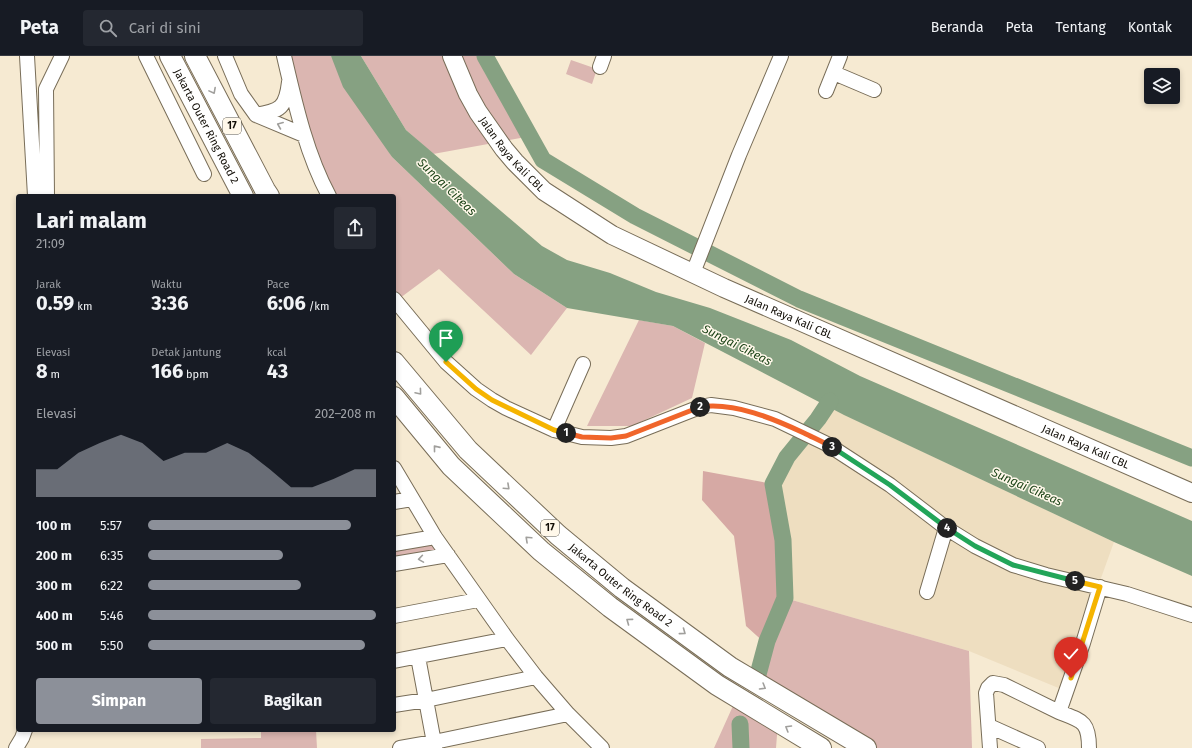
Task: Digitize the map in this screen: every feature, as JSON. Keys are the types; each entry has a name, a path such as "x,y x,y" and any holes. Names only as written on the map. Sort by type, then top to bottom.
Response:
{"highway":[{"name":"Jakarta Outer Ring Road 2","path":"170,56 242,194"},
{"name":"Jakarta Outer Ring Road 2","path":"195,56 268,194"},
{"name":"Jakarta Outer Ring Road 2","path":"396,364 468,450 558,535 622,588 730,667 866,748"},
{"name":"Jakarta Outer Ring Road 2","path":"396,399 451,466 541,552 610,607 717,685 822,748"}],"main road":[{"name":"Jalan Raya Kali CBL","path":"452,56 468,94 478,112 508,153 544,191 612,234 693,273 928,378 1192,493"}],"street":[{"path":"27,56 35,194"},
{"path":"46,194 46,89 62,56"},
{"path":"146,56 204,174"},
{"path":"225,56 242,94 256,115 304,135"},
{"path":"284,56 304,135 320,180 328,194"},
{"path":"693,273 739,155 781,56"},
{"path":"826,91 840,56"},
{"path":"834,73 874,90"},
{"path":"256,115 272,112 283,105 287,96 289,78"},
{"path":"396,301 446,362 476,389 506,408 554,430 582,437 611,438 626,436 700,407 711,405 734,408 775,420 828,444 890,485 946,528 975,546 1013,565 1046,575 1100,587 1192,615"},
{"path":"554,430 583,364"},
{"path":"396,471 435,537 478,600 507,639 536,677 568,714 602,748"},
{"path":"396,502 412,499"},
{"path":"927,592 946,528"},
{"path":"396,544 435,537"},
{"path":"396,564 448,555"},
{"path":"1059,712 1083,643 1100,587"},
{"path":"396,616 478,600"},
{"path":"396,661 507,639"},
{"path":"418,657 434,745"},
{"path":"396,705 426,700 536,677"},
{"path":"990,748 986,693 988,688 993,683 1004,685 1081,721 1088,729 1089,748"},
{"path":"400,748 434,745 568,714"},
{"path":"989,726 1038,748"},
{"path":"17,748 24,732"}],"shaded area":[{"path":"284,56 331,56 392,157 514,274 567,308 531,355 439,269 396,301 396,194 328,194"},
{"path":"361,56 479,56 485,73 526,137 433,154 406,130"},
{"path":"571,60 597,69 592,84 566,74"},
{"path":"639,320 673,326 705,343 692,398 632,426 587,426"},
{"path":"826,406 1114,542 1061,689 969,651 785,598 783,540 773,484 789,455"},
{"path":"703,471 773,484 783,540 785,598 766,644 746,626 734,536 702,500"},
{"path":"435,537 448,555 396,564 396,544"},
{"path":"785,598 969,651 972,748 867,748 756,682 766,644"},
{"path":"737,697 778,722 776,748 714,748"},
{"path":"261,732 316,732 317,748 201,748 201,739 261,738"}],"water":[{"name":"Sungai Cikeas","path":"331,56 361,56 406,130 542,246 567,260 610,273 656,292 710,308 791,340 860,376 1192,521 1192,576 1114,542 844,415 673,326 567,308 514,274 392,157 343,87"}],"waterway":[{"path":"485,56 543,160 635,216 799,299 1192,458"},
{"path":"756,682 767,641 785,598 783,540 773,484 787,457 818,419 830,401"},
{"path":"740,724 741,748"}],"route":[{"path":"446,362 476,389 492,400 506,408 566,434 582,437 611,438 626,436 689,411 711,405 734,408 775,420 828,444 857,462 946,528 975,546 1013,565 1046,575 1100,587 1071,678"}]}
